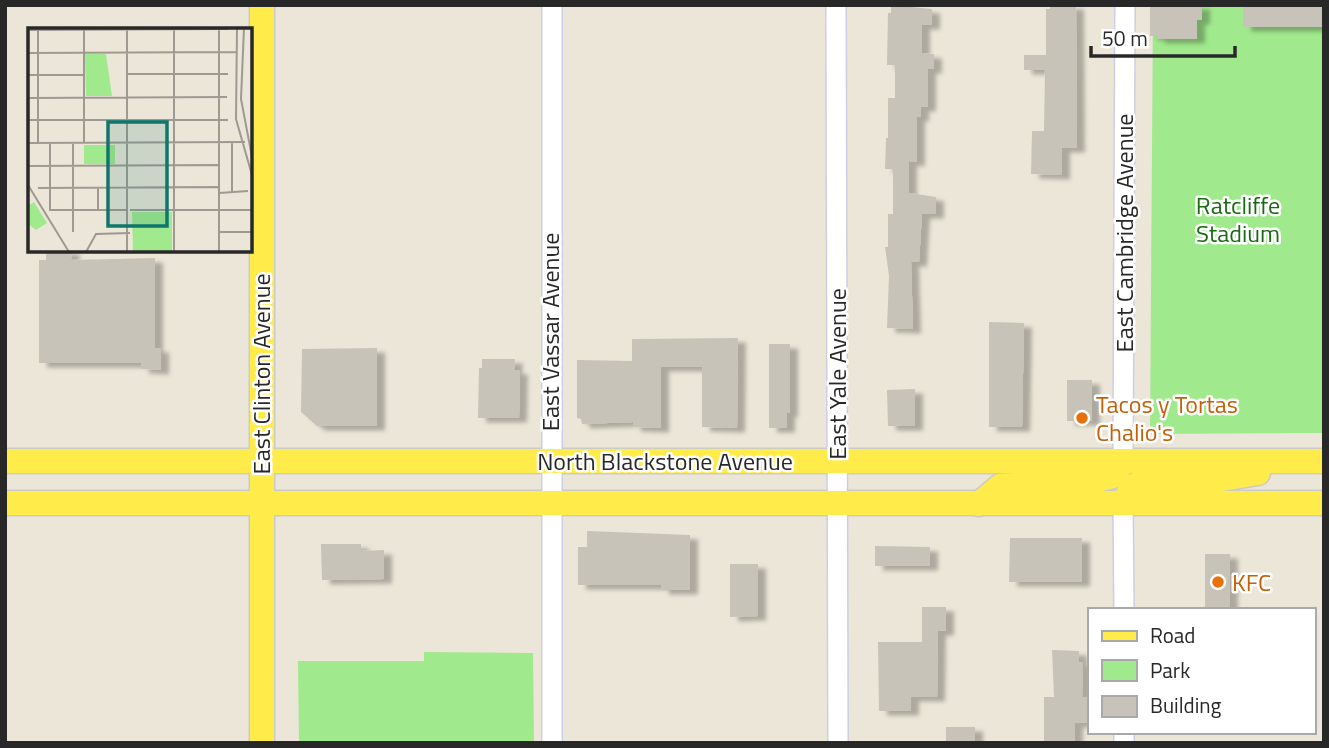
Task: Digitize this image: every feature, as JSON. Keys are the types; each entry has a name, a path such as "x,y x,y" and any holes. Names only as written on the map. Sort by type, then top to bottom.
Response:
{"main road":[{"name":"East Clinton Avenue","path":"262,5 262,743"},
{"name":"North Blackstone Avenue","path":"5,461 1324,461"},
{"path":"979,504 1000,486 1114,476 1123,461"},
{"path":"1123,503 1133,486 1145,482 1222,479 1324,461"},
{"name":"North Blackstone Avenue","path":"5,503 1324,503"}],"street":[{"name":"East Vassar Avenue","path":"552,5 552,743"},
{"name":"East Yale Avenue","path":"836,5 838,743"},
{"name":"East Cambridge Avenue","path":"1123,461 1125,5"},
{"path":"1123,503 1124,608"}],"green space":[{"name":"Ratcliffe Stadium","path":"1153,5 1324,5 1324,433 1150,434"},
{"path":"424,652 533,653 534,743 299,743 298,661 424,661"}],"building":[{"path":"891,5 932,9 932,25 922,25 922,53 934,54 934,69 928,69 928,107 921,107 921,117 917,117 917,162 909,161 909,193 936,197 936,214 922,214 919,262 911,262 913,329 887,328 889,276 885,247 888,247 888,214 893,214 893,169 885,169 886,138 888,98 895,98 895,65 887,65 888,13 891,13"},
{"path":"1050,5 1076,5 1077,148 1062,148 1062,175 1031,174 1032,131 1044,131 1045,70 1024,70 1024,55 1046,55 1046,9 1050,9"},
{"path":"1150,5 1202,5 1202,20 1197,20 1197,39 1157,39 1157,36 1150,36"},
{"path":"1243,5 1324,5 1324,27 1243,27"},
{"path":"46,252 72,252 71,260 155,258 155,348 161,348 161,370 141,369 141,363 39,363 39,260 46,260"},
{"path":"989,322 1024,323 1022,427 989,427"},
{"path":"738,338 737,428 702,427 702,367 661,367 661,428 633,427 633,422 582,424 581,419 577,418 577,360 632,361 632,339"},
{"path":"769,344 790,344 790,412 787,413 787,428 769,428"},
{"path":"377,348 377,426 317,426 301,412 302,349"},
{"path":"482,359 515,359 514,370 520,370 519,418 478,418 479,368 482,368"},
{"path":"1067,380 1092,380 1092,421 1067,421"},
{"path":"915,389 915,426 888,426 887,390"},
{"path":"587,531 690,535 690,590 661,590 661,585 578,585 578,547 587,547"},
{"path":"1010,538 1082,538 1082,582 1009,582"},
{"path":"321,544 361,544 361,551 384,550 384,579 322,580"},
{"path":"875,546 930,547 930,566 875,566"},
{"name":"KFC","path":"1205,554 1230,554 1230,608 1205,608"},
{"path":"730,564 758,564 758,616 730,617"},
{"path":"922,607 946,607 946,631 938,631 937,697 911,697 911,711 879,711 878,642 922,642"},
{"path":"1052,650 1079,651 1079,662 1083,662 1082,697 1087,697 1088,723 1075,723 1075,743 1044,743 1044,697 1054,697"},
{"path":"946,727 975,727 975,743 946,743"}],"place":[{"name":"Tacos y Tortas Chalio's","path":"1082,418"},
{"name":"KFC","path":"1218,582"}]}
